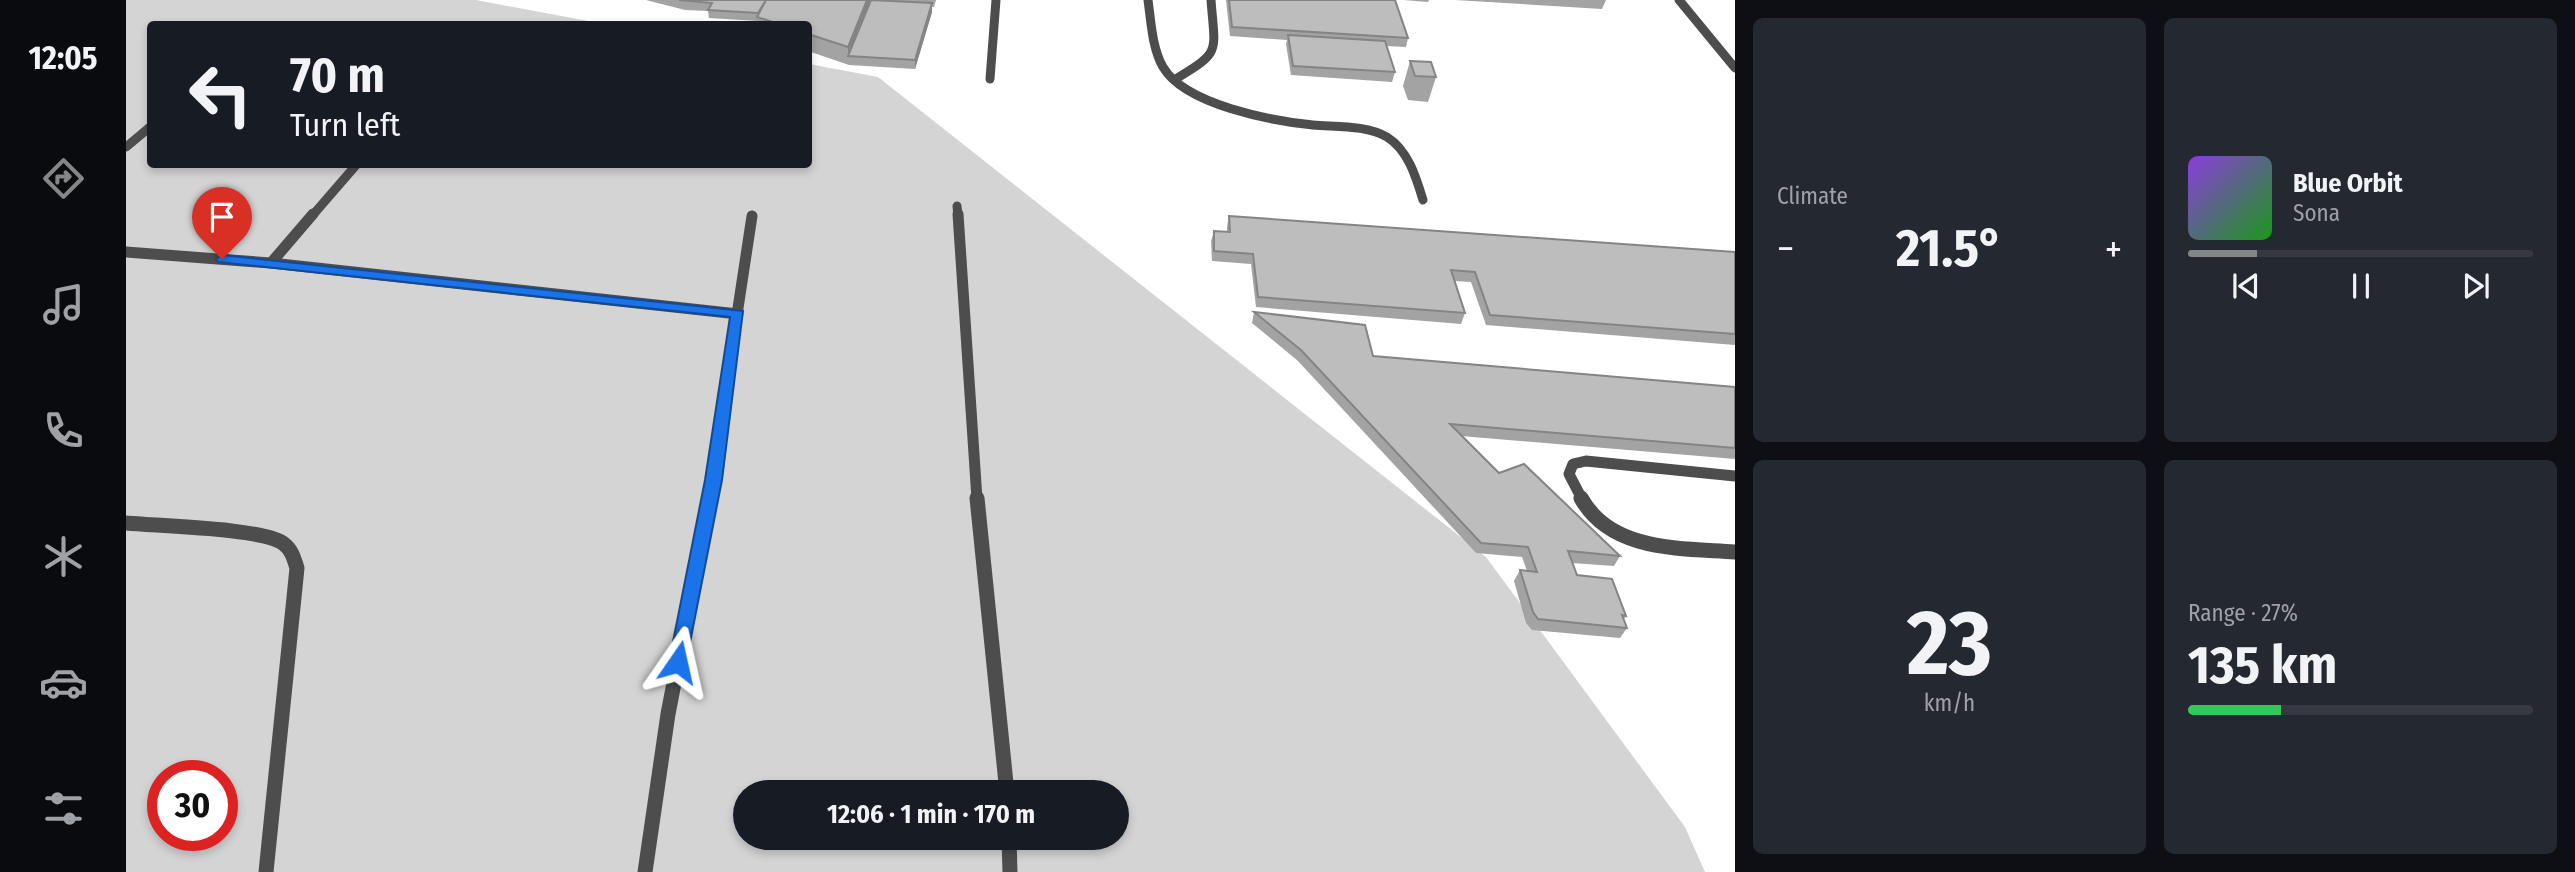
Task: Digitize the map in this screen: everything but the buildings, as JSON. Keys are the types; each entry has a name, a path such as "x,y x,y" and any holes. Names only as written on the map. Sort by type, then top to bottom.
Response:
{"street":[{"path":"990,79 996,0"},
{"path":"1148,0 1152,31 1163,69 1174,80 1238,113 1290,124 1331,126 1386,135 1412,164 1423,200"},
{"path":"1174,80 1209,59 1213,46 1211,0"},
{"path":"1679,0 1735,68"},
{"path":"126,147 147,130"},
{"path":"271,263 354,168"},
{"path":"957,206 974,467 1006,780"},
{"path":"645,872 668,714 713,480 752,216"},
{"path":"126,252 271,263 738,314"},
{"path":"1735,476 1586,461 1573,464 1569,474 1592,515 1615,532 1644,543 1735,552"},
{"path":"126,523 263,535 282,540 292,552 297,568 266,872"},
{"path":"1009,850 1010,872"}],"shaded area":[{"path":"126,0 476,0 588,21 147,21 147,168 812,168 812,65 878,77 1486,557 1685,827 1705,872 126,872"}],"route":[{"path":"222,259 738,314 713,480 678,662"}]}
